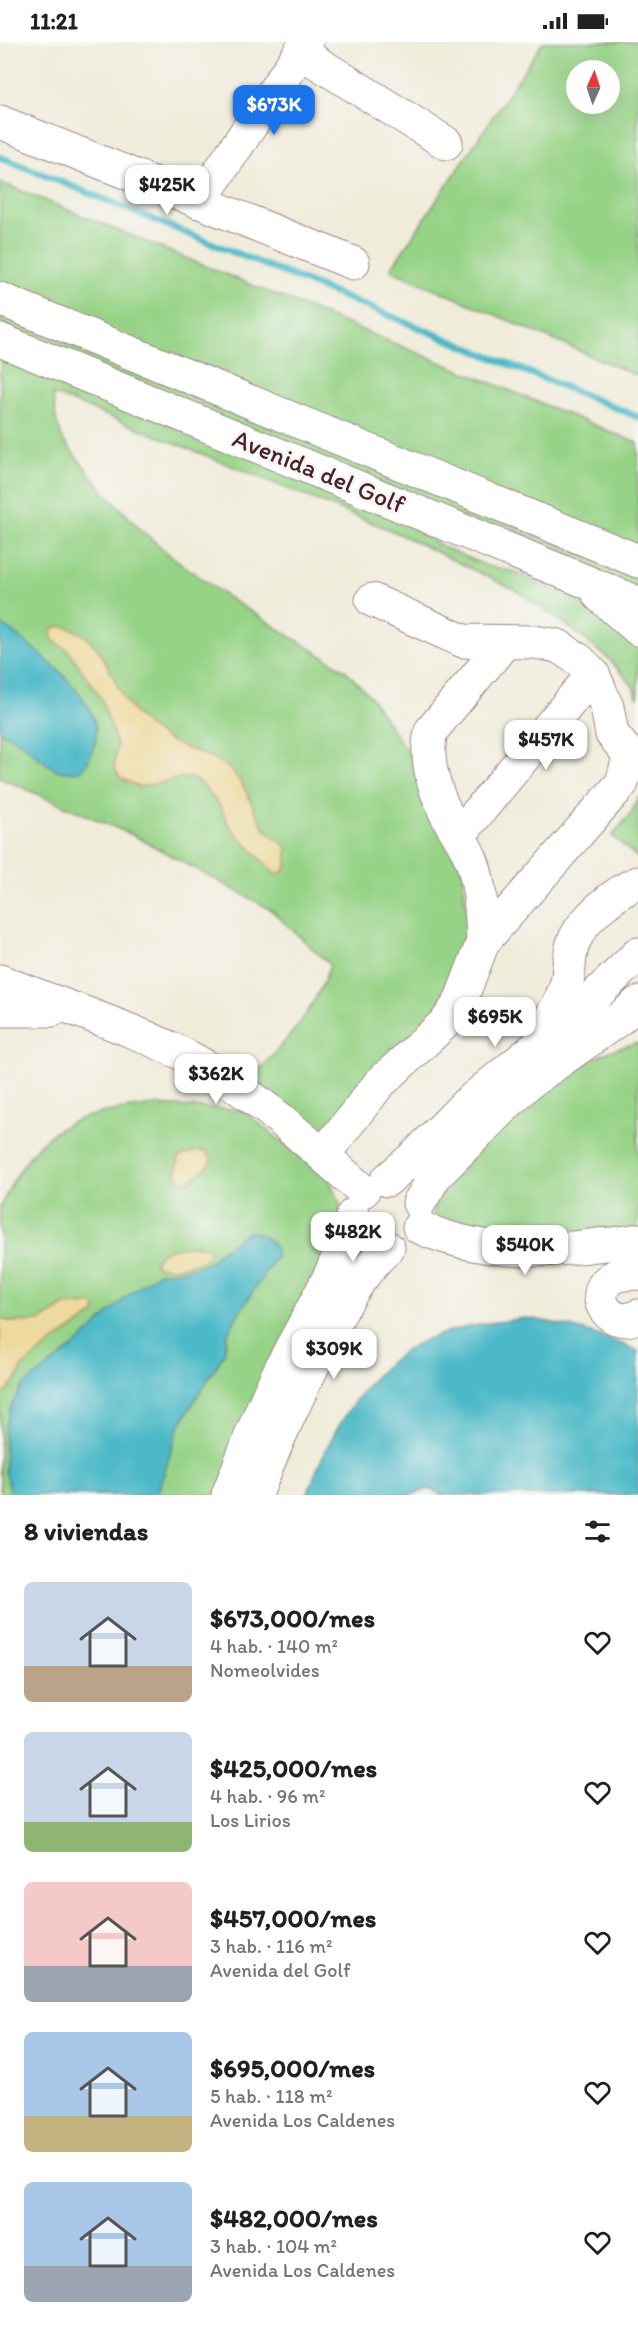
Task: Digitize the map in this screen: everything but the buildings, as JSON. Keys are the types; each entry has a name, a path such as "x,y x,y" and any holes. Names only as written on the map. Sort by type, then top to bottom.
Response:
{"street":[{"path":"200,202 303,47 446,143"},
{"path":"0,122 353,263"},
{"name":"Avenida del Golf","path":"0,299 638,561"},
{"name":"Avenida del Golf","path":"0,340 638,603"},
{"path":"582,580 638,629"},
{"path":"323,1155 379,1084 447,1021 465,991 483,942 622,783 628,761 627,753 612,734 607,707 593,674 579,660 558,646 534,642 463,641 372,600"},
{"path":"483,942 481,900 473,864 460,834 443,808 429,764 428,746 431,731 505,642"},
{"path":"460,834 593,674"},
{"path":"522,1058 553,1016 562,999 571,951 580,929 616,893 638,883"},
{"path":"228,1495 251,1435 283,1365 368,1196 416,1155 465,1105 573,1017 638,954"},
{"path":"0,981 147,1037 195,1061 237,1088 307,1141 368,1196"},
{"path":"256,1495 293,1405 351,1291 371,1264 388,1248 407,1242 435,1176 526,1085 638,1003"},
{"path":"0,1010 74,1011"},
{"path":"368,1196 407,1186 414,1194 419,1215 442,1237 506,1250 574,1248 638,1240"},
{"path":"368,1196 355,1226 368,1242 388,1248"},
{"path":"638,1273 617,1275 610,1279 605,1284 601,1299 608,1313 614,1318 629,1320 638,1316"}],"green space":[{"path":"543,42 638,42 638,376 390,270"},
{"path":"0,182 638,443 638,550 0,288"},
{"path":"0,315 638,577 638,590 0,328"},
{"path":"0,353 402,521 445,548 487,566 516,572 560,592 608,617 638,643 638,698 633,686 609,659 564,623 515,590 395,532 53,394 56,420 63,440 100,487 140,529 171,556 229,598 345,670 370,696 409,754 463,872 469,944 441,1009 324,1129 317,1130 248,1082 306,1014 324,982 330,965 270,909 135,836 0,778"},
{"path":"638,797 638,858 612,836 631,813"},
{"path":"638,1043 638,1231 546,1245 435,1219 433,1209 437,1195 527,1104 579,1066 608,1052"},
{"path":"155,1105 242,1110 329,1179 340,1204 341,1220 217,1495 0,1495 0,1208 24,1163 41,1143 61,1128 94,1115"}],"sand":[{"path":"62,626 77,631 97,648 129,706 148,726 171,742 216,759 233,772 244,787 265,829 287,847 287,866 283,872 275,874 230,827 220,806 201,783 191,778 181,778 139,787 120,778 114,767 117,745 102,700 68,650 52,640 53,628"},
{"path":"198,1151 206,1152 211,1159 211,1164 188,1182 179,1180 176,1173 179,1157"},
{"path":"195,1245 209,1249 210,1252 204,1261 175,1268 156,1266 154,1262 166,1251"},
{"path":"90,1304 96,1307 95,1314 57,1339 22,1367 18,1377 0,1399 0,1318 10,1322 40,1321 64,1306"}],"water":[{"path":"0,623 60,672 86,704 94,720 96,738 86,765 79,771 66,772 52,768 21,743 0,731"},
{"path":"254,1232 269,1240 277,1255 240,1311 227,1335 224,1354 179,1426 157,1495 11,1495 5,1471 4,1431 11,1406 23,1386 75,1346 128,1295 158,1273 181,1271 209,1263 237,1239 246,1233"},
{"path":"526,1318 583,1330 638,1351 638,1495 442,1495 429,1489 410,1495 307,1495 325,1452 349,1410 379,1373 396,1358 415,1345 441,1334"}],"waterway":[{"path":"0,157 638,417"}]}
